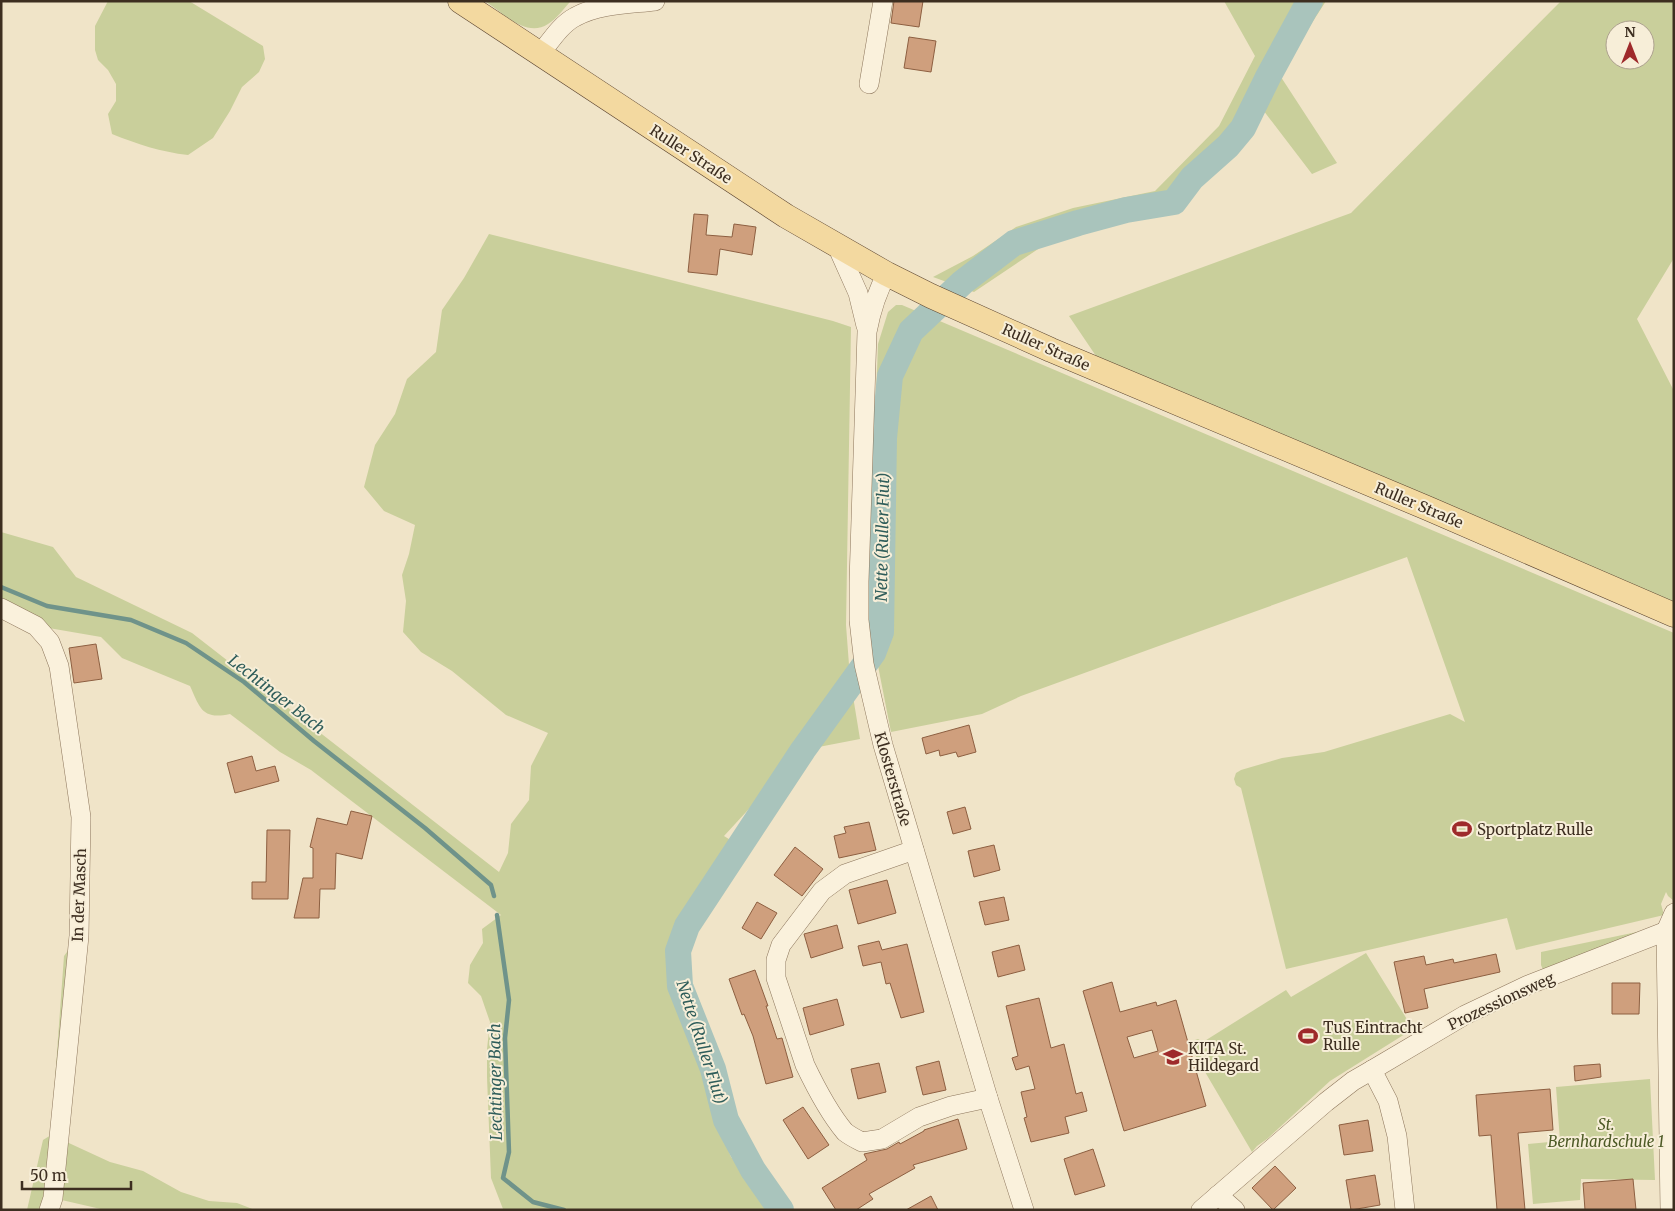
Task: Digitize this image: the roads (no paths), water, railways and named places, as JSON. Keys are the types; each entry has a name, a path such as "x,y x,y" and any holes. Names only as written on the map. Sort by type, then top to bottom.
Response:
{"main road":[{"name":"Ruller Straße","path":"460,1 786,216 887,274 1051,350 1427,508 1674,615"}],"street":[{"path":"540,54 561,28 574,17 602,8 655,1"},
{"path":"869,84 883,1"},
{"name":"Klosterstraße","path":"837,246 858,293 867,332"},
{"name":"Klosterstraße","path":"887,274 871,308 867,332 859,582 860,638 869,688 883,745 988,1098 1024,1210"},
{"name":"In der Masch","path":"1,608 36,626 50,642 59,666 81,817 79,936 53,1198 50,1210"},
{"path":"914,850 845,874 822,891 781,945 776,960 776,978 805,1065 830,1110 846,1133 862,1142 882,1139 919,1117 951,1106 988,1098"},
{"path":"1670,1210 1670,930 1674,913"},
{"name":"Prozessionsweg","path":"1201,1210 1353,1081 1464,1016 1520,989 1670,930"},
{"path":"1372,1070 1388,1101 1397,1136 1405,1210"},
{"path":"1218,1195 1235,1210"}],"waterway":[{"name":"Nette (Ruller Flut)","path":"781,1210 753,1170 726,1120 713,1069 680,986 678,951 687,926 803,750 873,653 881,632 884,438 890,376 911,331 963,282 1014,243 1126,210 1174,202 1192,178 1228,146 1243,128 1268,77 1310,1"},
{"name":"Lechtinger Bach","path":"1,587 47,606 131,620 186,643 244,682 314,741 425,828 491,885 494,896"},
{"name":"Lechtinger Bach","path":"497,915 509,1000 505,1038 509,1152 503,1178 533,1202 564,1210"}],"place":[{"name":"Sportplatz Rulle","path":"1462,829"},
{"name":"TuS Eintracht Rulle","path":"1308,1036"},
{"name":"KITA St. Hildegard","path":"1173,1057"}],"park label":[{"name":"St. Bernhardschule 1","path":"1606,1132"}]}
